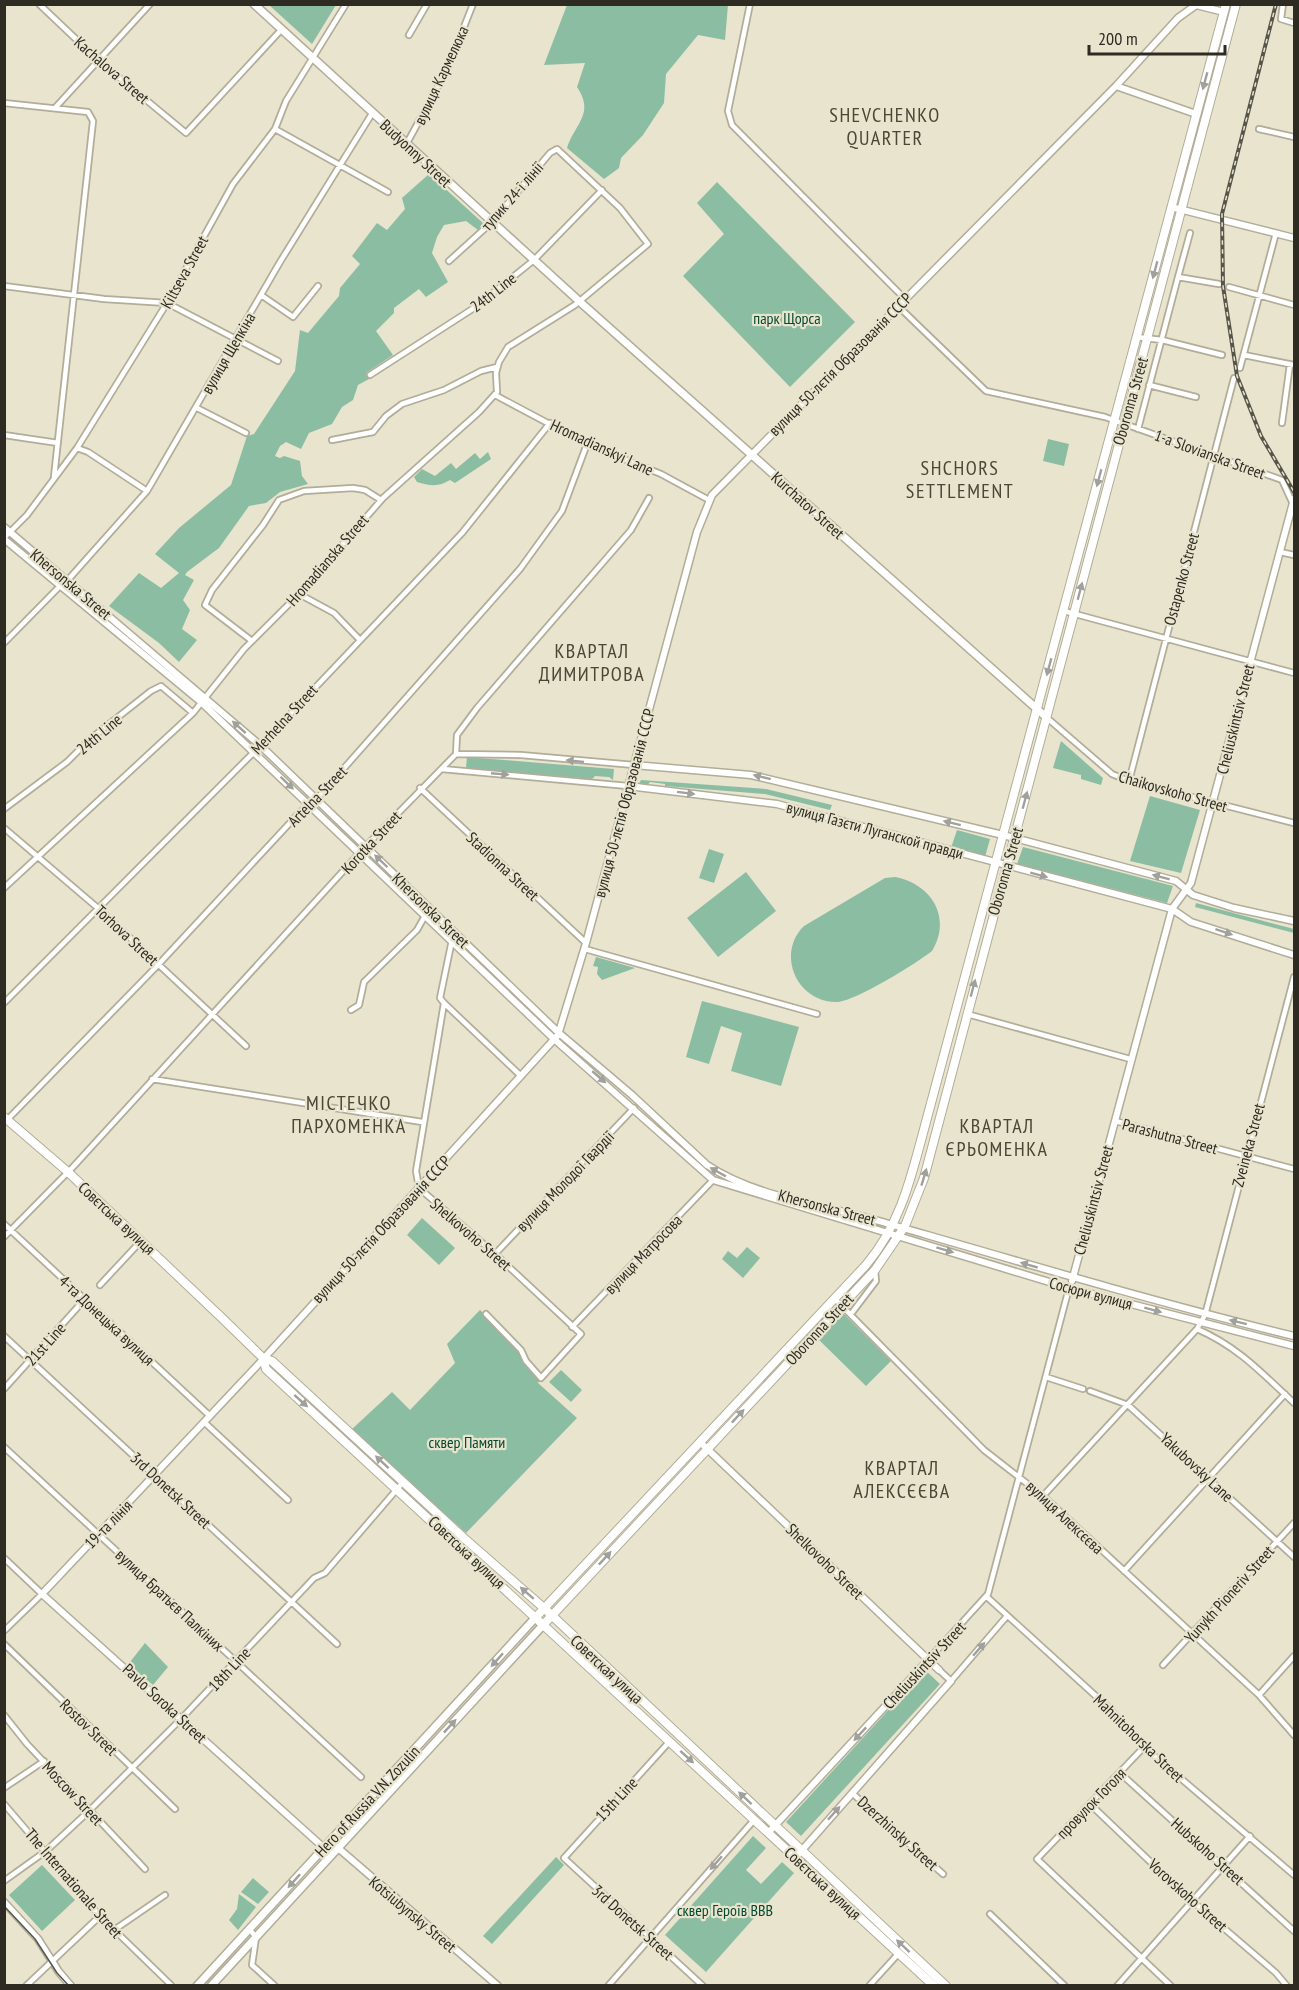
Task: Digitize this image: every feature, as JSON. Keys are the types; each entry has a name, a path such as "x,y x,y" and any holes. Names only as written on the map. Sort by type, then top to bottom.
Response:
{"main road":[{"name":"Budyonny Street","path":"254,4 579,301"},
{"name":"Oboronna Street","path":"543,1624 875,1270 904,1228 924,1178 1236,4"},
{"name":"Oboronna Street","path":"537,1617 835,1299 878,1251 894,1225 909,1186 1225,8"},
{"name":"Kurchatov Street","path":"579,301 1038,708"},
{"name":"Chaikovskoho Street","path":"1038,708 1046,717"},
{"name":"Совєтська вулиця","path":"6,1118 68,1172 263,1358"},
{"name":"Советская улица","path":"263,1358 272,1361 401,1485 545,1609 799,1854 946,1986"},
{"name":"Совєтська вулиця","path":"401,1485 543,1624 755,1819 772,1828"},
{"name":"Hero of Russia V.N. Zozulin","path":"197,1986 537,1617"},
{"name":"Hero of Russia V.N. Zozulin","path":"211,1986 543,1624"},
{"name":"Совєтська вулиця","path":"799,1854 934,1986"}],"street":[{"name":"Kachalova Street","path":"39,4 98,60 186,133 281,30"},
{"path":"55,108 150,4"},
{"name":"Kiltseva Street","path":"4,538 77,448 167,303 233,184 275,129 286,100 314,59 346,4"},
{"path":"409,34 428,4"},
{"name":"вулиця Кармелюка","path":"407,143 447,70 473,4"},
{"path":"750,4 728,111 732,125 905,299"},
{"path":"1283,4 1281,19 1294,23"},
{"name":"вулиця 50-лєтія Образованія СССР","path":"210,1416 559,1033 586,946 697,532 709,500 1116,86 1178,18 1192,7 1200,5 1225,8"},
{"path":"1116,86 1196,114"},
{"path":"4,103 88,112 93,122 53,479"},
{"name":"вулиця Щепкіна","path":"4,643 64,583 147,490 261,295 373,112"},
{"path":"275,129 388,192"},
{"path":"1259,129 1294,137"},
{"name":"тупик 24-ї лінії","path":"449,261 492,222 550,153 556,149 602,190"},
{"path":"495,394 497,392 497,367 508,347 579,301 648,244 633,223 602,190"},
{"name":"24th Line","path":"370,375 474,308 534,260 602,190"},
{"path":"1171,207 1294,238"},
{"path":"1138,429 1190,233"},
{"path":"1240,368 1276,233"},
{"path":"1178,277 1219,284"},
{"path":"4,286 74,296 167,303 278,361"},
{"path":"261,295 293,317 318,286"},
{"path":"1229,287 1294,305"},
{"name":"1-a Slovianska Street","path":"898,306 986,390 1114,421 1215,454 1282,480 1294,502"},
{"path":"1136,337 1162,340 1222,355"},
{"path":"1244,355 1292,365 1282,423"},
{"path":"332,440 372,432 386,416 402,404 444,390 481,371 497,367"},
{"name":"Ostapenko Street","path":"1129,781 1234,378"},
{"path":"1149,385 1196,397"},
{"name":"Hromadianskyi Lane","path":"495,394 587,444 675,481 709,500"},
{"name":"Hromadianska Street","path":"4,888 193,713 252,641 299,594 381,500 479,412 495,394"},
{"path":"197,408 246,433"},
{"name":"Merhelna Street","path":"4,1003 260,745 462,532 550,423"},
{"path":"4,435 58,443"},
{"name":"Artelna Street","path":"6,1118 158,965 312,803 520,569 562,511 587,444"},
{"path":"77,448 88,452 147,490"},
{"path":"252,641 205,605 212,590 256,534 279,500 304,491 353,488 365,490 381,500"},
{"name":"Korotka Street","path":"4,1238 68,1172 360,852 420,788 456,754 458,746 456,739 477,708 631,530 649,498"},
{"name":"Cheliuskintsiv Street","path":"772,1828 987,1597 1172,909 1191,883 1294,502"},
{"name":"Khersonska Street","path":"4,527 64,583 260,745 360,852 554,1039 713,1180 890,1233"},
{"name":"Khersonska Street","path":"4,538 64,583"},
{"path":"1280,552 1294,555"},
{"path":"299,594 334,614 359,639"},
{"path":"1064,611 1294,673"},
{"name":"24th Line","path":"4,809 66,762 89,740 151,691 161,686 193,713"},
{"name":"Khersonska Street","path":"203,699 253,752 366,846 559,1033 632,1095 707,1165 720,1174 755,1188 894,1225"},
{"name":"Chaikovskoho Street","path":"1046,717 1112,774 1129,781 1294,823"},
{"name":"вулиця Газєти Луганской правди","path":"456,754 521,755 751,775 1003,835 1176,881 1193,895 1234,908 1294,921"},
{"name":"вулиця Газєти Луганской правди","path":"442,769 628,786 777,804 1172,909 1191,922 1294,955"},
{"name":"Stadionna Street","path":"420,788 586,946"},
{"name":"Torhova Street","path":"4,828 99,909 246,1046"},
{"path":"351,1010 359,1005 364,982 417,930 426,914"},
{"name":"Shelkovoho Street","path":"452,940 440,999 444,1003 422,1122 416,1171 419,1188 495,1254 580,1334 542,1378 526,1361 521,1350 486,1314"},
{"path":"586,946 817,1014"},
{"name":"Zveineka Street","path":"1197,1329 1205,1314 1245,1155 1294,977"},
{"path":"444,1003 521,1076"},
{"path":"966,1014 1130,1059"},
{"path":"152,1079 422,1122"},
{"name":"вулиця Молодої Гвардії","path":"495,1254 634,1108"},
{"name":"Parashutna Street","path":"1115,1121 1294,1169"},
{"name":"вулиця Матросова","path":"572,1327 713,1180"},
{"name":"4-та Донецька вулиця","path":"4,1224 210,1416"},
{"name":"Сосюри вулиця","path":"894,1225 1072,1278 1294,1336"},
{"name":"Сосюри вулиця","path":"890,1233 1069,1288 1294,1346"},
{"path":"100,1285 141,1241"},
{"path":"851,1314 876,1281 875,1270"},
{"name":"21st Line","path":"4,1389 32,1361 86,1299"},
{"name":"вулиця Алексєєва","path":"835,1299 843,1304 984,1450 1043,1496 1259,1695 1294,1735"},
{"path":"1043,1496 1197,1329 1221,1340 1247,1358 1294,1402"},
{"name":"3rd Donetsk Street","path":"4,1336 337,1644"},
{"path":"1046,1377 1083,1389"},
{"name":"Yakubovsky Lane","path":"1090,1391 1128,1405 1294,1557"},
{"path":"1124,1571 1285,1394"},
{"name":"19-та лінія","path":"4,1631 42,1594 210,1416"},
{"path":"204,1422 288,1500"},
{"name":"Shelkovoho Street","path":"700,1442 951,1681"},
{"name":"вулиця Братьєв Палкіних","path":"4,1447 361,1778"},
{"name":"18th Line","path":"4,1881 46,1851 89,1811 181,1719 314,1578 325,1573 401,1485"},
{"name":"Yunykh Pioneriv Street","path":"1163,1665 1294,1523"},
{"name":"Pavlo Soroka Street","path":"4,1558 125,1665 181,1719 324,1848"},
{"name":"Mahnitohorska Street","path":"987,1597 1109,1708 1144,1747 1294,1875"},
{"name":"Cheliuskintsiv Street","path":"799,1854 1007,1616"},
{"name":"Rostov Street","path":"4,1644 175,1809"},
{"path":"1259,1695 1294,1656"},
{"name":"Moscow Street","path":"4,1715 89,1811 145,1869"},
{"name":"15th Line","path":"564,1858 670,1741"},
{"name":"провулок Гоголя","path":"1141,1958 1037,1859 1144,1747"},
{"path":"4,1788 44,1761"},
{"name":"Hubskoho Street","path":"1120,1773 1226,1866 1294,1931"},
{"name":"Dzerzhinsky Street","path":"852,1793 943,1874"},
{"name":"The Internationale Street","path":"4,1804 100,1916 171,1984"},
{"name":"Vorovskoho Street","path":"1090,1804 1287,1986"},
{"path":"608,1986 755,1819"},
{"path":"1117,1986 1226,1866 1250,1836"},
{"name":"Kotsiubynsky Street","path":"330,1841 498,1986"},
{"name":"3rd Donetsk Street","path":"564,1858 703,1986"},
{"path":"114,1930 165,1895"},
{"path":"4,1902 38,1939 72,1986"},
{"path":"990,1914 1065,1986"},
{"path":"26,1986 100,1916"},
{"path":"250,1930 256,1937 252,1965 275,1986"},
{"path":"869,1986 898,1953"},
{"path":"1141,1958 1171,1986"}],"green space":[{"path":"269,5 336,5 312,44"},
{"path":"567,5 728,5 725,40 698,35 666,74 664,103 643,135 621,158 619,168 604,179 567,148 584,112 582,96 577,87 585,63 544,65"},
{"path":"429,174 484,224 478,230 466,221 444,225 432,253 448,282 426,297 419,289 394,308 394,313 376,331 393,355 366,373 369,379 358,385 353,400 342,407 332,424 309,433 301,449 286,442 280,446 275,456 300,461 302,476 308,484 280,492 266,503 249,506 219,548 187,572 185,575 194,580 183,600 190,610 182,629 197,640 179,662 159,643 109,606 139,573 161,588 179,573 155,554 179,528 231,485 247,436 254,434 295,371 300,330 308,333 339,296 340,288 360,264 352,256 377,223 387,230 405,209 402,198"},
{"name":"парк Щорса","path":"717,182 855,322 790,387 683,276 724,234 697,203"},
{"path":"1048,439 1069,444 1064,466 1043,461"},
{"path":"488,452 491,459 455,483 450,480 438,485 430,485 417,482 414,477 422,469 435,476 451,463 456,469 475,453 480,459"},
{"path":"1061,741 1103,778 1101,785 1081,779 1081,775 1053,768"},
{"path":"467,757 614,769 613,780 609,777 595,776 592,779 466,768"},
{"path":"641,780 766,789 832,805 830,810 765,794 665,786 665,784 650,782 647,786 639,784"},
{"path":"1150,796 1200,810 1181,873 1130,861"},
{"path":"957,830 990,839 985,857 951,848"},
{"path":"1023,847 1173,886 1167,903 1017,864"},
{"path":"709,849 724,854 714,883 699,878"},
{"path":"746,872 776,911 718,957 687,918"},
{"path":"895,877 919,887 935,904 940,927 938,939 932,951 885,981 844,1001 822,1000 810,994 801,985 791,962 796,937 804,926 885,878"},
{"path":"1196,903 1294,929 1294,933 1195,907"},
{"path":"596,957 635,968 602,980 597,974 598,967 593,966"},
{"path":"702,1001 799,1027 781,1086 731,1071 742,1033 721,1026 709,1064 686,1057"},
{"path":"422,1218 455,1248 439,1265 407,1235"},
{"path":"747,1247 760,1258 743,1278 722,1259 728,1251 737,1258"},
{"name":"сквер Памяти","path":"480,1310 512,1341 541,1378 538,1383 577,1418 466,1533 351,1430 392,1392 410,1410 455,1363 447,1344"},
{"path":"843,1313 891,1361 866,1386 818,1339"},
{"path":"561,1370 582,1390 571,1402 549,1382"},
{"path":"145,1643 168,1667 153,1685 135,1670 130,1662"},
{"path":"925,1670 940,1684 801,1836 786,1822"},
{"name":"сквер Героїв ВВВ","path":"753,1836 766,1848 746,1870 761,1884 782,1862 794,1873 706,1972 665,1935"},
{"path":"556,1857 564,1865 492,1944 483,1936"},
{"path":"42,1865 75,1900 42,1931 9,1895"},
{"path":"253,1878 269,1892 258,1904 241,1892"},
{"path":"239,1894 256,1907 238,1930 229,1920 237,1909"}],"tram line":[{"path":"4,1906 35,1939 57,1973 69,1986"}],"railway":[{"path":"1276,4 1222,214 1223,286 1237,376 1261,436 1294,492"}],"district":[{"name":"SHEVCHENKO QUARTER","path":"885,126"},
{"name":"SHCHORS SETTLEMENT","path":"960,480"},
{"name":"КВАРТАЛ ДИМИТРОВА","path":"592,662"},
{"name":"МІСТЕЧКО ПАРХОМЕНКА","path":"349,1114"},
{"name":"КВАРТАЛ ЄРЬОМЕНКА","path":"997,1138"},
{"name":"КВАРТАЛ АЛЕКСЄЄВА","path":"902,1480"}]}
